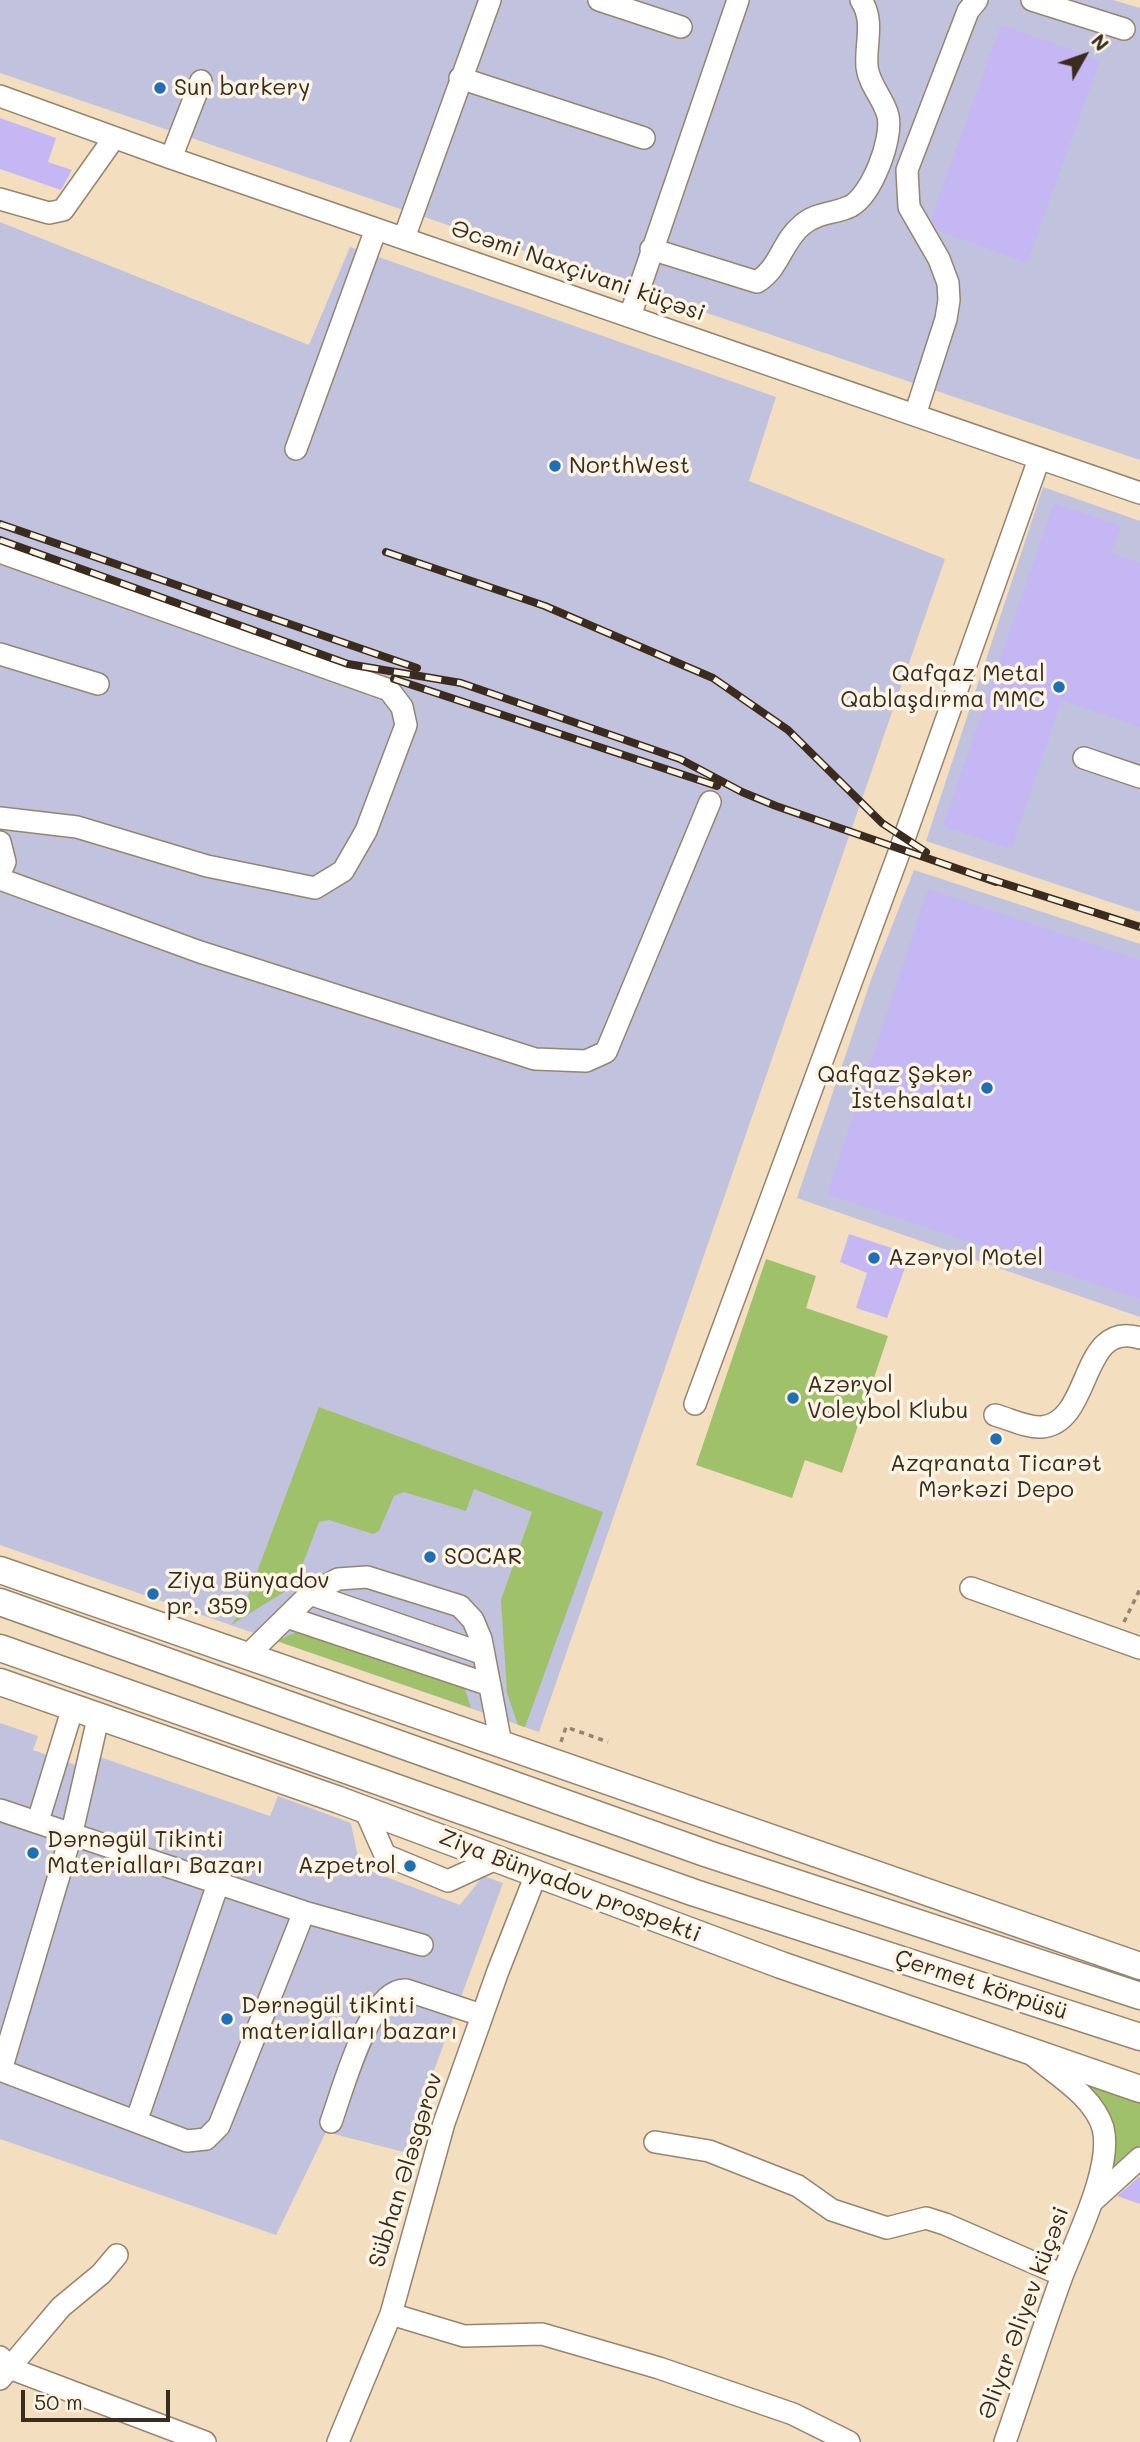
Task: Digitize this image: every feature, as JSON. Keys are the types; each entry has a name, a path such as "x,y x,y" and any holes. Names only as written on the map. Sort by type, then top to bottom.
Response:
{"main road":[{"path":"0,1570 1140,1966"},
{"path":"0,1602 708,1854"},
{"path":"112,1643 247,1657"},
{"name":"Ziya Bünyadov prospekti","path":"0,1648 92,1683 695,1893 823,1934"},
{"name":"Ziya Bünyadov prospekti","path":"0,1682 99,1714 339,1800 781,1965 1140,2089"},
{"path":"92,1683 339,1800"},
{"path":"501,1744 708,1854"},
{"name":"Çermet körpüsü","path":"708,1854 1140,1996"},
{"path":"537,1872 695,1893"},
{"name":"Çermet körpüsü","path":"823,1934 1140,2037"}],"street":[{"path":"404,238 490,0"},
{"path":"599,0 681,27"},
{"path":"630,316 738,0"},
{"path":"651,249 757,282 775,267 786,242 797,229 823,213 849,207 861,199 868,189 890,132 888,116 867,68 869,25 866,8 861,0"},
{"path":"915,415 946,319 949,300 948,283 939,259 909,206 907,170 968,12 977,0"},
{"path":"1032,0 1124,29"},
{"path":"460,78 644,138"},
{"path":"171,158 201,80"},
{"name":"Əcəmi Naxçivani küçəsi","path":"0,96 171,158 1140,493"},
{"path":"0,199 49,213 63,210 114,138"},
{"path":"296,449 376,229"},
{"path":"695,1404 900,850 1039,459"},
{"path":"0,552 389,690 402,707 406,725 366,831 343,871 315,888 207,866 77,827 0,818"},
{"path":"0,653 98,684"},
{"path":"1084,758 1140,777"},
{"path":"0,878 200,952 465,1038 535,1059 586,1061 606,1052 710,802"},
{"path":"0,842 5,862 0,873"},
{"path":"995,1415 1032,1426 1054,1423 1070,1407 1106,1343 1125,1334 1140,1338"},
{"path":"247,1657 310,1594 338,1580 367,1577 460,1606 473,1620 484,1654 501,1744"},
{"path":"971,1588 1140,1648"},
{"path":"310,1594 484,1654"},
{"path":"287,1616 490,1685"},
{"path":"38,1821 73,1707"},
{"path":"99,1714 72,1832 1,2070 137,2119 187,2141 206,2139 219,2126 304,1912"},
{"path":"0,1810 304,1912 422,1945"},
{"path":"365,1810 385,1855 448,1881 498,1858"},
{"name":"Sübhan Ələsgərov","path":"338,2442 391,2314 444,2123 481,2015 537,1872"},
{"path":"137,2119 218,1884"},
{"path":"1096,1952 1140,1949"},
{"path":"331,2122 371,2015 385,1998 397,1991 406,1990 481,2015"},
{"name":"Əliyar Əliyev küçəsi","path":"1004,2442 1062,2275 1092,2201 1104,2149 1103,2129 1094,2110 1082,2095 1030,2053"},
{"path":"655,2142 709,2151 798,2186 832,2210 887,2228 926,2218 945,2224 1062,2275"},
{"name":"Əliyar Əliyev küçəsi","path":"1092,2201 1140,2158"},
{"path":"117,2255 101,2274 61,2307 4,2368 205,2442"},
{"path":"391,2314 464,2336 542,2334 793,2413 849,2442"}],"path":[{"path":"1116,1640 1140,1589"},
{"path":"566,1727 608,1742"}],"shaded area":[{"path":"0,0 1113,0 1140,8 1140,460 0,73"},
{"path":"0,222 309,345 350,247 776,397 749,481 945,559 539,1732 0,1545"},
{"name":"Qafqaz Metal Qablaşdırma MMC","path":"1043,487 1140,521 1140,912 926,841"},
{"name":"Qafqaz Şəkər İstehsalatı","path":"914,870 1140,944 1140,1317 797,1198 872,977"},
{"name":"Dərnəgül tikinti materialları bazarı","path":"0,1723 38,1736 33,1750 93,1771 97,1756 270,1816 278,1796 351,1823 360,1867 460,1905 483,1876 503,1883 404,2152 326,2132 276,2235 0,2139"}],"green space":[{"name":"Azəryol Voleybol Klubu","path":"766,1259 816,1276 806,1308 888,1336 842,1473 805,1460 792,1498 696,1465"},
{"path":"319,1407 603,1512 525,1727 518,1725 507,1693 501,1600 532,1512 474,1489 466,1511 404,1492 394,1496 379,1531 373,1534 329,1520 319,1522 294,1586 231,1625 243,1609"},
{"path":"299,1631 465,1689 471,1708 277,1641"},
{"path":"1085,2083 1140,2102 1140,2146 1109,2173 1113,2145 1112,2124 1103,2105"}],"building":[{"path":"1001,25 1100,60 1027,263 937,230 931,219"},
{"path":"0,118 56,138 48,162 72,170 61,190 0,169"},
{"path":"1054,503 1121,526 1111,553 1140,563 1140,727 1062,700 1011,849 943,826"},
{"name":"Qafqaz Şəkər İstehsalatı","path":"928,889 1140,960 1140,1299 827,1194"},
{"path":"849,1234 910,1254 887,1318 856,1308 867,1273 840,1262"},
{"path":"1140,2176 1140,2204 1117,2196"}],"railway":[{"path":"0,524 417,668"},
{"path":"0,540 348,664 461,683 680,759 742,792 776,806 996,882"},
{"path":"386,552 545,606 713,678 788,730 882,823 926,852"},
{"path":"394,679 717,786"},
{"path":"987,878 1140,927"}],"place":[{"name":"Sun barkery","path":"160,88"},
{"name":"NorthWest","path":"555,466"},
{"name":"Qafqaz Metal Qablaşdırma MMC","path":"1059,687"},
{"name":"Qafqaz Şəkər İstehsalatı","path":"987,1088"},
{"name":"Azəryol Motel","path":"874,1258"},
{"name":"Azəryol Voleybol Klubu","path":"793,1398"},
{"name":"Azqranata Ticarət Mərkəzi Depo","path":"996,1439"},
{"name":"SOCAR","path":"430,1557"},
{"name":"Ziya Bünyadov pr. 359","path":"153,1594"},
{"name":"Dərnəgül Tikinti Materialları Bazarı","path":"33,1853"},
{"name":"Azpetrol","path":"410,1866"},
{"name":"Dərnəgül tikinti materialları bazarı","path":"227,2019"}]}
